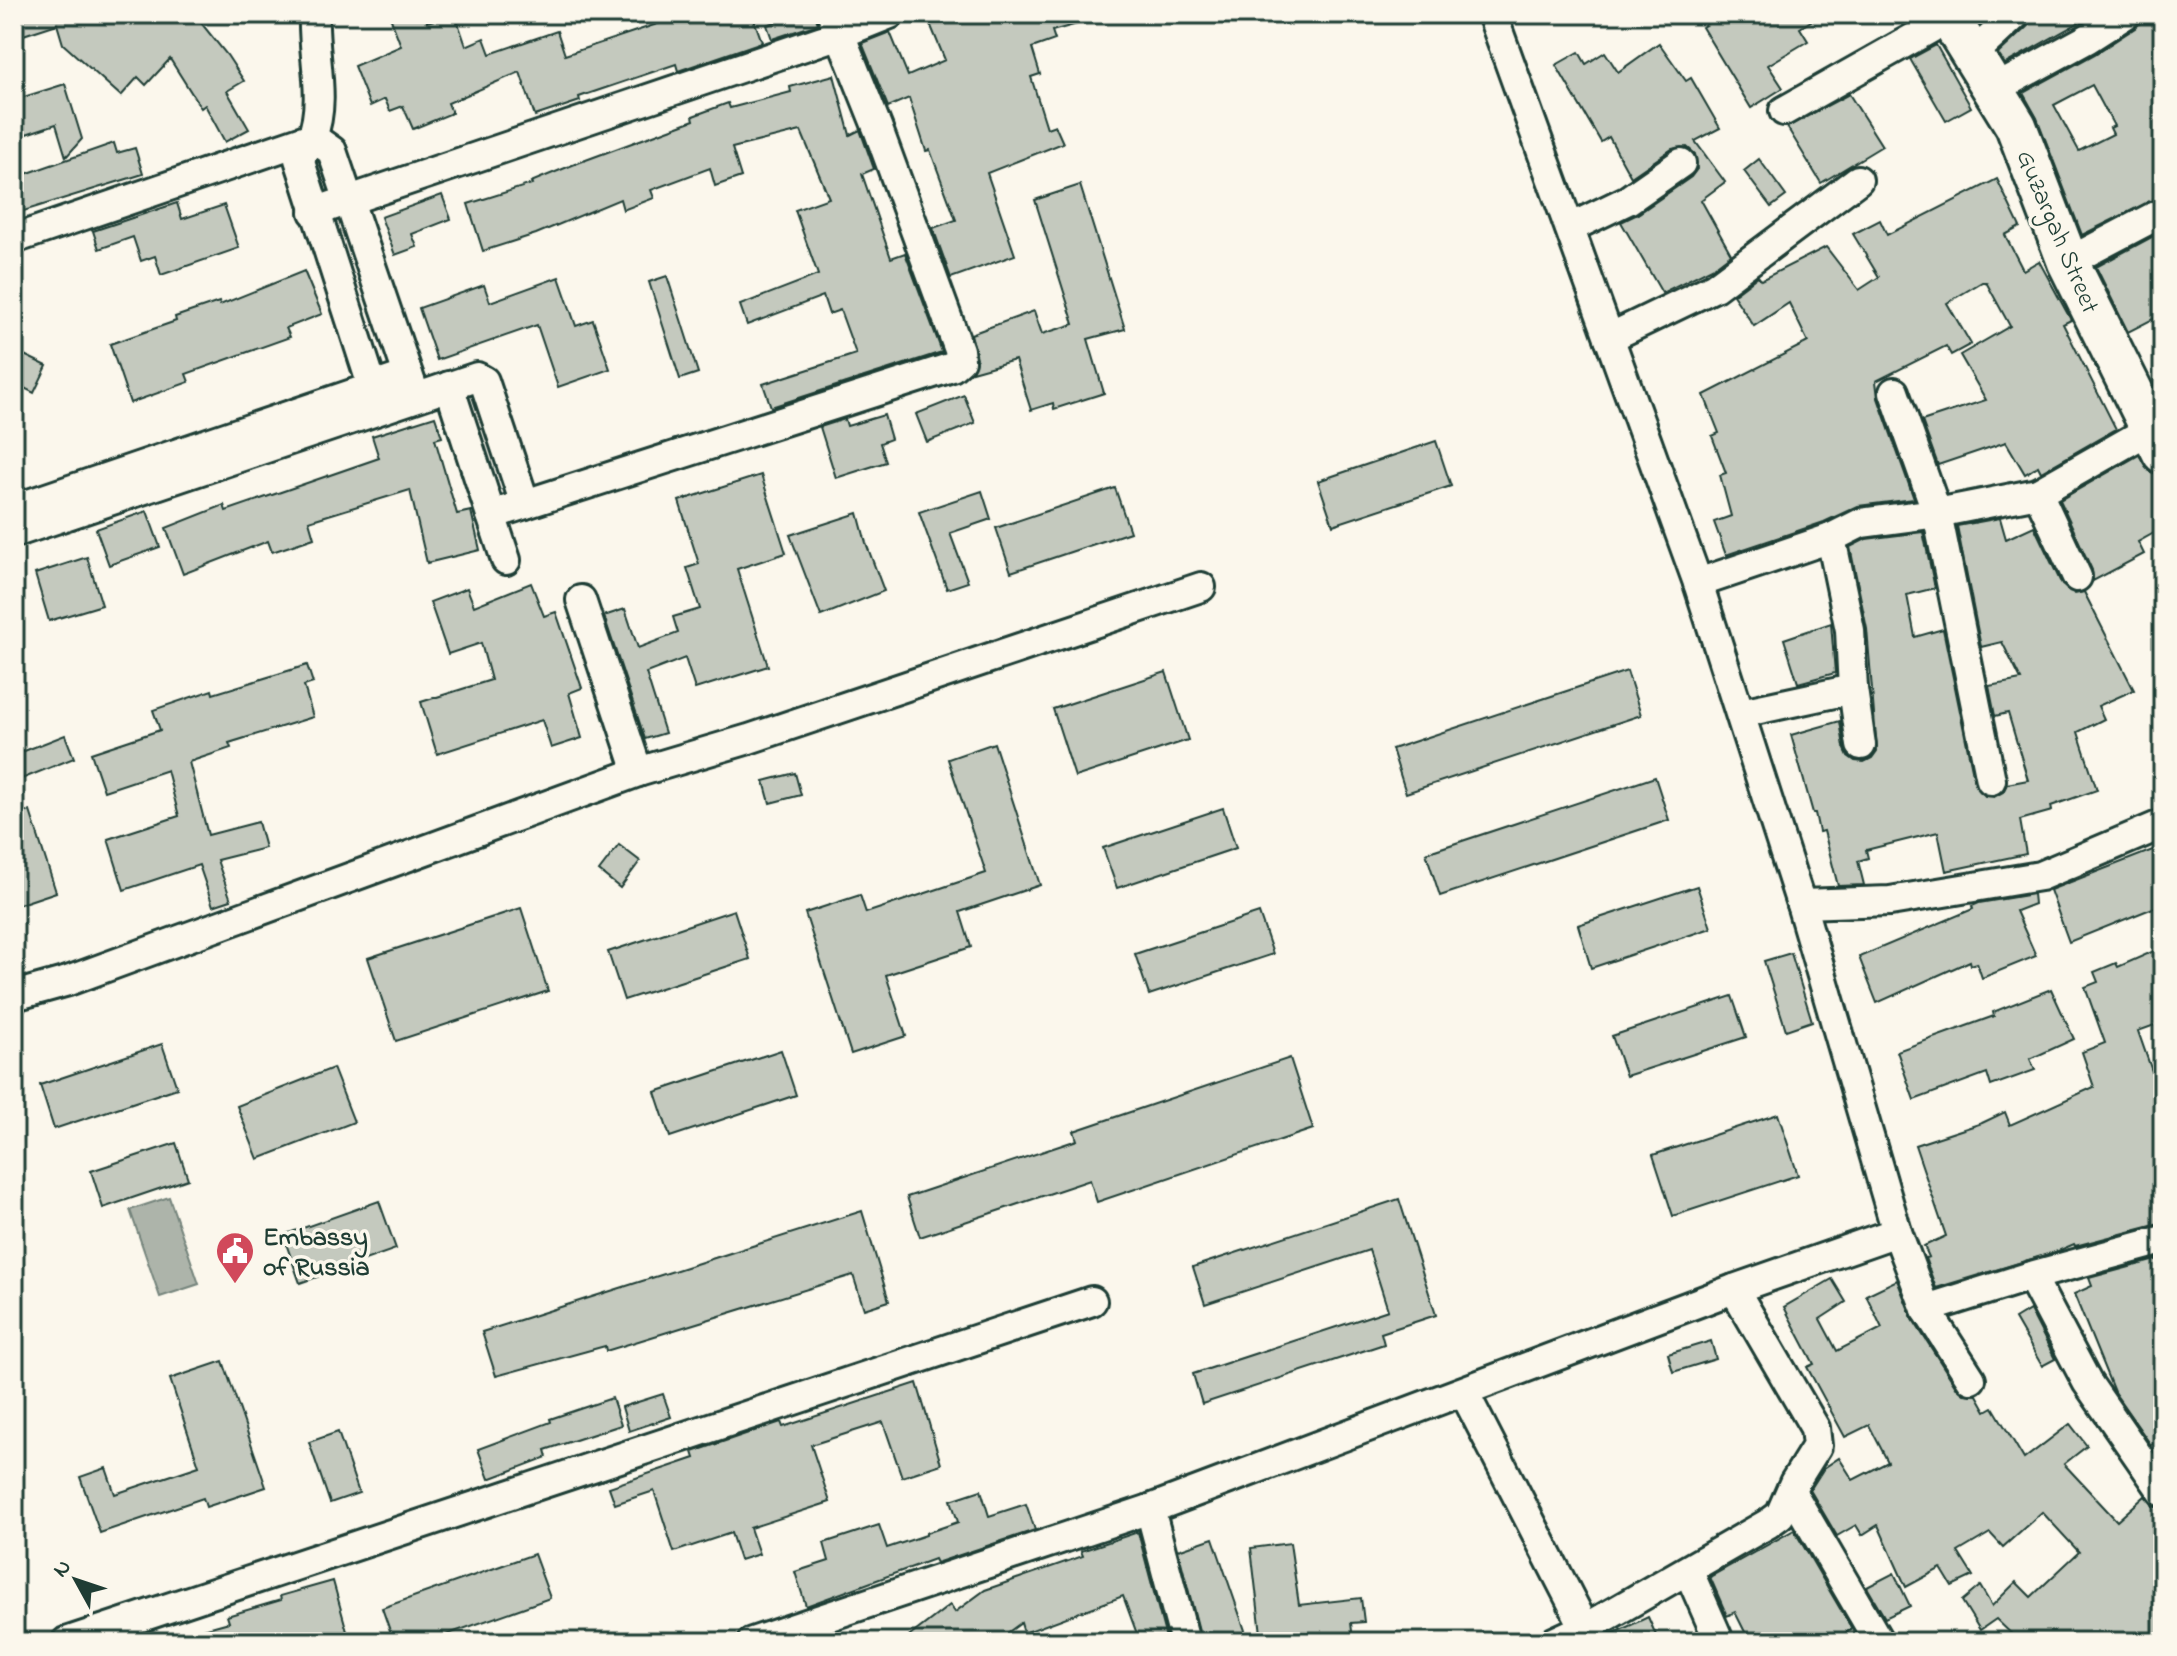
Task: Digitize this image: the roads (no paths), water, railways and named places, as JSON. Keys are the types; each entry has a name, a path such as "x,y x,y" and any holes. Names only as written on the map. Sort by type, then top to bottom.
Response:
{"street":[{"path":"314,14 319,108 312,137 299,159 377,398"},
{"path":"314,212 836,24 890,14"},
{"path":"1492,14 1698,583 1801,904 1897,1232 1926,1309 1971,1379"},
{"path":"1972,55 2016,14"},
{"path":"1995,89 2126,14"},
{"path":"1784,111 1948,16"},
{"name":"Guzargah Street","path":"1948,16 2016,126 2068,262 2158,435"},
{"path":"491,515 952,367 960,360 932,276 836,24"},
{"path":"312,137 332,151 412,386"},
{"path":"14,239 312,137"},
{"path":"1570,228 1628,200 1681,163"},
{"path":"1609,338 1715,287 1858,180"},
{"path":"2068,262 2163,212"},
{"path":"14,509 143,477 412,386 449,386 477,377 484,381 525,504"},
{"path":"449,386 506,560"},
{"path":"1894,392 1937,513 1991,780"},
{"path":"1698,583 1831,538 1861,523 1937,513 2038,493 2158,435"},
{"path":"14,533 143,477"},
{"path":"2038,493 2077,577"},
{"path":"1831,538 1850,630 1853,689 1861,745"},
{"path":"14,996 68,981 638,772 749,739 1201,587"},
{"path":"581,600 638,772"},
{"path":"1741,713 1853,689"},
{"path":"1801,904 1890,901 2040,876 2163,824"},
{"path":"752,1642 1150,1509 1734,1289 1897,1232"},
{"path":"1926,1309 2163,1240"},
{"path":"2031,1276 2087,1382 2163,1492"},
{"path":"1554,1642 1585,1628 1780,1515 1817,1446 1815,1428 1734,1289"},
{"path":"66,1642 1092,1301"},
{"path":"1464,1392 1585,1628"},
{"path":"1791,1491 1879,1642"},
{"path":"1150,1509 1185,1642"},
{"path":"1688,1570 1717,1642"}],"place":[{"name":"Embassy of Russia","path":"235,1285"}]}
